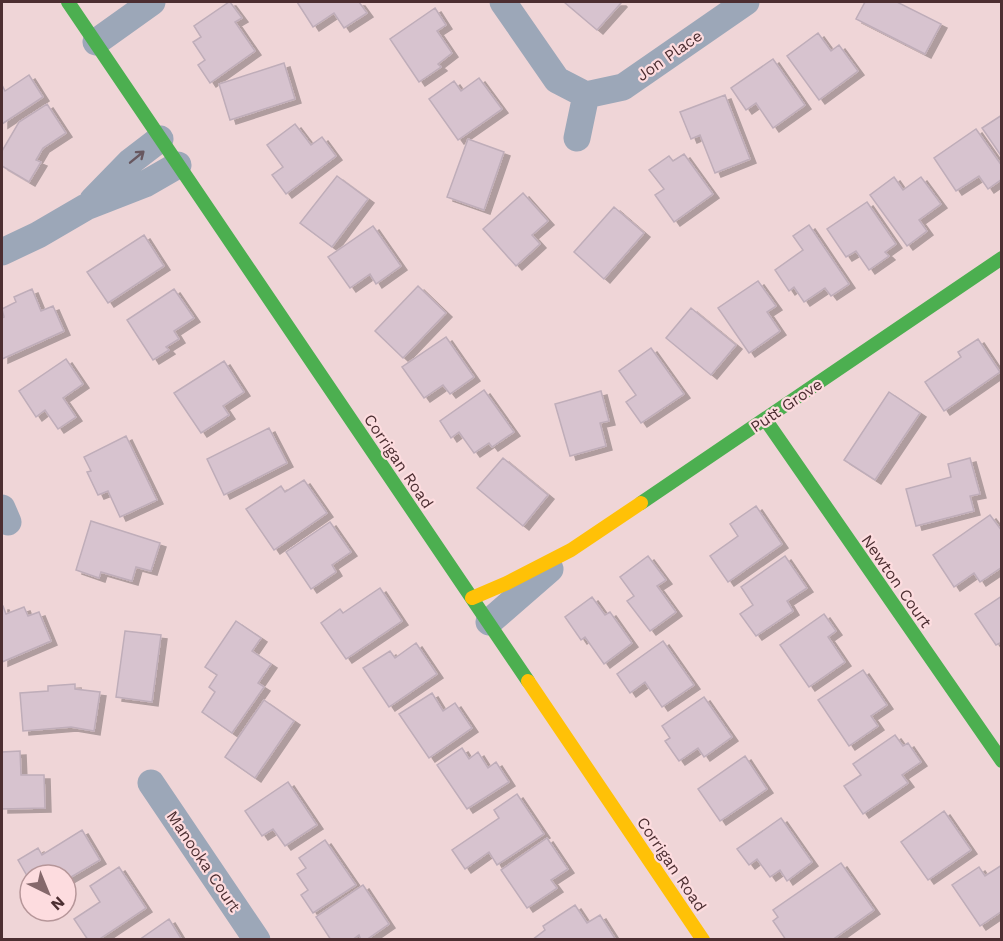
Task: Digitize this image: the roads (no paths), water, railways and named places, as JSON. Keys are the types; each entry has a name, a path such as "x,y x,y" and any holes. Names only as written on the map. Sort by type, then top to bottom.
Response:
{"main road":[{"name":"Corrigan Road","path":"68,2 703,939"},
{"name":"Putt Grove","path":"472,598 507,584 571,550 1002,258"},
{"name":"Newton Court","path":"765,419 1002,761"}],"street":[{"path":"96,42 152,2"},
{"path":"503,2 557,80 586,94 577,138"},
{"name":"Jon Place","path":"586,94 623,87 746,2"},
{"path":"86,207 130,162 160,139"},
{"path":"2,252 38,235 86,207 145,184 178,165"},
{"name":"Putt Grove","path":"489,622 571,550"},
{"name":"Manooka Court","path":"151,783 256,939"}]}
